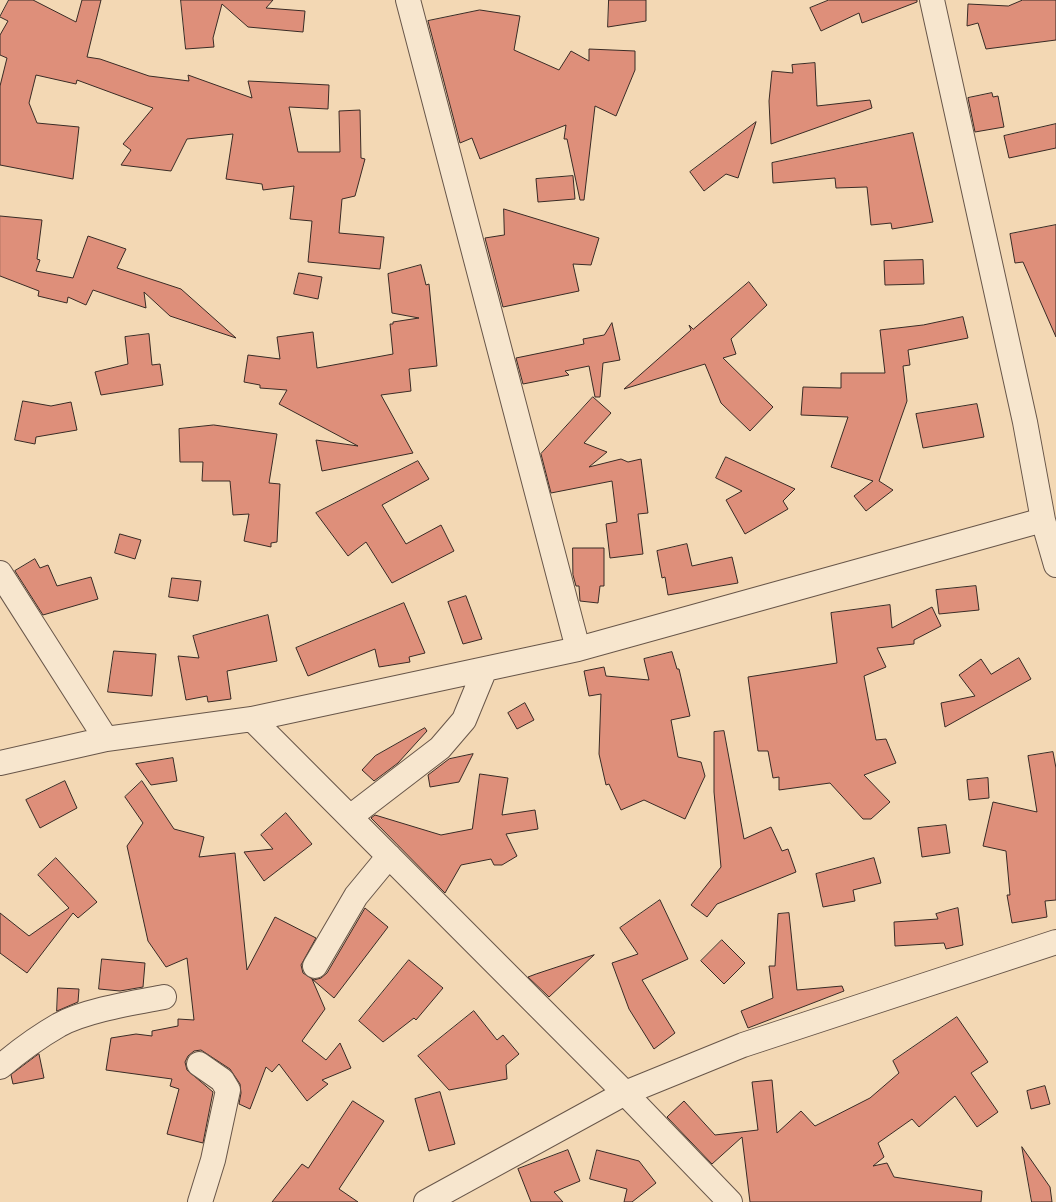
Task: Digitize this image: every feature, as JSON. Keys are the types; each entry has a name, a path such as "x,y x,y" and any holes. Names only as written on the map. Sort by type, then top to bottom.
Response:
{"street":[{"path":"408,0 578,649"},
{"path":"932,0 1026,422 1043,520 1056,565"},
{"path":"0,763 106,739 252,719 578,649 1043,520"},
{"path":"0,573 106,739"},
{"path":"350,817 440,748 464,720 485,669"},
{"path":"252,719 625,1092 730,1202"},
{"path":"316,966 356,896 389,856"},
{"path":"426,1202 625,1092 743,1045 1056,942"},
{"path":"0,1067 24,1046 61,1024 110,1008 164,997"},
{"path":"199,1064 222,1080 228,1090 213,1160 200,1202"}],"building":[{"path":"9,0 33,0 76,22 82,0 101,0 87,57 100,59 149,76 189,81 188,75 252,98 248,81 329,85 328,109 289,107 298,152 340,152 339,111 360,110 361,158 365,159 355,196 342,199 339,233 384,237 380,269 308,262 312,221 290,219 294,186 263,190 262,184 226,179 233,134 187,139 171,171 121,165 131,150 123,144 153,108 77,80 76,84 36,75 29,103 37,123 79,127 73,179 0,165 0,86 7,58 0,55 0,35 8,21 0,17"},
{"path":"181,0 273,0 266,8 305,11 303,32 248,27 222,4 213,38 214,47 186,49"},
{"path":"609,0 646,0 646,21 608,27"},
{"path":"829,0 917,0 917,2 862,23 859,13 821,31 810,8"},
{"path":"1023,0 1056,0 1056,40 986,49 978,23 967,26 968,4 1008,6"},
{"path":"480,10 520,16 514,50 559,70 571,51 589,61 589,49 635,51 635,70 616,116 595,106 584,200 580,200 567,139 564,139 566,125 480,159 472,138 460,143 428,21"},
{"path":"815,63 817,106 870,100 872,108 771,144 769,101 772,71 793,73 792,65"},
{"path":"992,93 993,97 998,96 1004,127 975,132 968,98"},
{"path":"756,122 738,178 726,174 704,191 690,172"},
{"path":"1056,124 1056,148 1009,158 1004,136"},
{"path":"913,133 933,222 892,229 891,223 871,225 867,187 836,188 835,178 773,183 772,163"},
{"path":"573,176 575,199 538,202 536,179"},
{"path":"504,209 599,238 591,265 573,264 579,291 503,307 485,238 504,235"},
{"path":"0,216 42,220 37,259 40,260 36,271 73,278 88,236 126,249 117,268 181,289 236,338 170,316 144,292 146,308 93,290 86,305 68,297 67,303 38,296 39,291 0,276"},
{"path":"1056,225 1056,337 1023,262 1015,263 1010,234"},
{"path":"923,260 924,284 885,285 884,261"},
{"path":"421,265 426,285 429,284 437,366 409,369 411,391 381,395 413,453 322,471 316,440 358,446 279,404 287,390 260,388 260,385 244,382 248,355 280,359 277,337 313,332 317,368 393,354 390,324 419,318 392,313 388,274"},
{"path":"299,273 322,277 318,299 294,294"},
{"path":"749,282 767,305 731,339 736,354 723,358 773,407 750,431 721,403 705,364 624,389 691,330 689,325 693,329"},
{"path":"963,317 968,338 908,350 910,365 903,366 907,401 879,481 893,490 866,511 854,496 873,481 831,467 848,417 801,415 803,387 841,388 841,373 885,373 880,330 923,325"},
{"path":"612,323 620,360 603,363 600,397 595,397 589,366 565,371 569,375 523,384 516,358 584,344 583,339 604,335"},
{"path":"149,334 152,365 160,364 163,385 101,395 95,372 128,364 125,337"},
{"path":"593,397 611,413 584,443 607,452 589,467 621,459 628,462 641,459 648,513 638,514 643,554 610,558 606,524 617,522 612,481 551,493 541,454"},
{"path":"23,401 51,406 71,402 77,430 36,437 35,444 15,440"},
{"path":"977,404 984,437 923,448 916,414"},
{"path":"214,425 277,434 269,483 280,484 277,542 271,543 271,547 244,541 249,514 233,515 230,481 202,481 203,462 180,462 179,429"},
{"path":"726,457 795,489 783,501 788,509 745,534 726,500 742,491 716,478"},
{"path":"418,461 429,479 382,505 406,544 441,525 454,551 392,583 366,542 348,556 316,513"},
{"path":"120,534 141,540 135,559 115,553"},
{"path":"687,544 692,566 732,557 738,583 668,595 665,577 662,578 657,551"},
{"path":"573,548 604,548 604,586 600,586 598,603 580,601 579,586 576,586 573,575"},
{"path":"35,559 40,568 48,565 57,586 91,577 98,599 43,615 15,571"},
{"path":"172,578 201,581 198,601 169,597"},
{"path":"976,586 979,610 939,614 936,590"},
{"path":"466,596 482,639 463,644 448,602"},
{"path":"404,603 425,653 409,657 410,662 379,667 375,649 308,676 296,648"},
{"path":"890,605 892,628 932,607 941,626 914,640 914,644 877,648 886,667 864,676 876,740 886,739 896,763 864,775 890,802 871,819 863,819 830,783 779,790 779,777 773,778 768,751 758,751 748,677 837,663 831,613"},
{"path":"268,615 277,661 227,671 231,699 208,702 207,696 186,700 178,656 199,658 193,636"},
{"path":"114,651 156,654 152,696 108,692"},
{"path":"672,652 677,669 679,669 690,716 671,720 678,757 701,762 705,776 685,819 644,800 621,810 609,784 606,785 599,754 601,694 589,696 584,671 604,667 606,676 649,680 644,659"},
{"path":"1019,658 1031,679 945,727 941,703 975,696 959,675 981,659 991,674"},
{"path":"525,703 534,720 517,729 508,713"},
{"path":"425,728 427,731 398,763 374,781 362,770 375,756"},
{"path":"724,731 744,839 771,827 782,851 788,849 796,872 717,904 707,917 691,905 721,867 714,792 714,732"},
{"path":"1053,752 1056,768 1056,900 1045,901 1047,917 1012,923 1007,895 1010,895 1006,851 983,846 993,802 1037,812 1028,756"},
{"path":"473,754 459,782 430,787 428,775 449,759"},
{"path":"173,758 177,781 151,785 136,764"},
{"path":"480,774 508,778 502,815 535,810 538,829 506,834 517,856 502,865 494,865 491,859 461,865 445,893 371,818 375,815 441,835 472,829"},
{"path":"988,778 989,798 969,800 967,780"},
{"path":"65,781 77,808 40,828 26,800"},
{"path":"142,781 174,829 204,837 199,857 235,853 247,970 275,917 316,938 301,965 303,973 314,980 321,978 327,973 365,908 388,927 334,998 312,979 325,1009 302,1041 326,1060 340,1043 351,1068 322,1080 328,1084 307,1101 279,1064 272,1072 266,1067 250,1109 239,1104 240,1084 230,1069 201,1050 194,1051 188,1056 185,1062 187,1070 213,1092 203,1143 167,1134 179,1089 170,1086 172,1079 106,1070 111,1038 136,1034 152,1036 152,1031 178,1026 178,1019 194,1020 187,958 166,967 148,941 127,846 143,823 125,797"},
{"path":"286,813 312,844 264,881 244,852 273,849 261,835"},
{"path":"946,825 950,853 922,857 918,828"},
{"path":"56,858 97,902 78,918 73,913 27,973 0,953 0,913 29,936 69,908 38,875"},
{"path":"874,858 881,883 853,890 855,901 823,907 816,874"},
{"path":"660,900 688,959 642,980 675,1033 654,1049 629,1009 612,963 638,954 620,928"},
{"path":"958,908 963,945 946,949 944,943 895,946 894,922 938,919 936,914"},
{"path":"789,913 797,990 842,986 844,991 748,1028 741,1011 773,998 769,966 775,966 778,914"},
{"path":"722,940 745,963 724,984 701,961"},
{"path":"594,955 549,997 528,977 536,974"},
{"path":"102,959 145,963 143,987 120,991 99,989"},
{"path":"409,960 443,988 416,1020 414,1018 383,1042 359,1021"},
{"path":"58,988 79,989 78,1002 57,1011"},
{"path":"474,1011 497,1040 503,1035 519,1054 506,1065 507,1079 449,1090 418,1056"},
{"path":"957,1017 988,1062 971,1073 998,1112 977,1127 955,1096 919,1127 912,1119 878,1143 884,1157 873,1166 887,1163 894,1177 982,1191 981,1202 750,1202 742,1137 712,1164 667,1117 684,1101 715,1135 758,1130 752,1082 772,1080 777,1133 801,1111 815,1126 870,1098 899,1073 893,1061"},
{"path":"39,1054 44,1078 13,1084 11,1075"},
{"path":"1045,1086 1050,1104 1031,1109 1027,1091"},
{"path":"440,1092 455,1144 429,1151 415,1099"},
{"path":"353,1101 384,1121 339,1189 358,1202 272,1202 302,1164 308,1168"},
{"path":"1022,1147 1050,1187 1052,1202 1032,1202"},
{"path":"568,1150 580,1181 554,1192 563,1202 531,1202 518,1169"},
{"path":"597,1150 639,1161 656,1183 632,1202 624,1202 627,1189 590,1179"}]}
